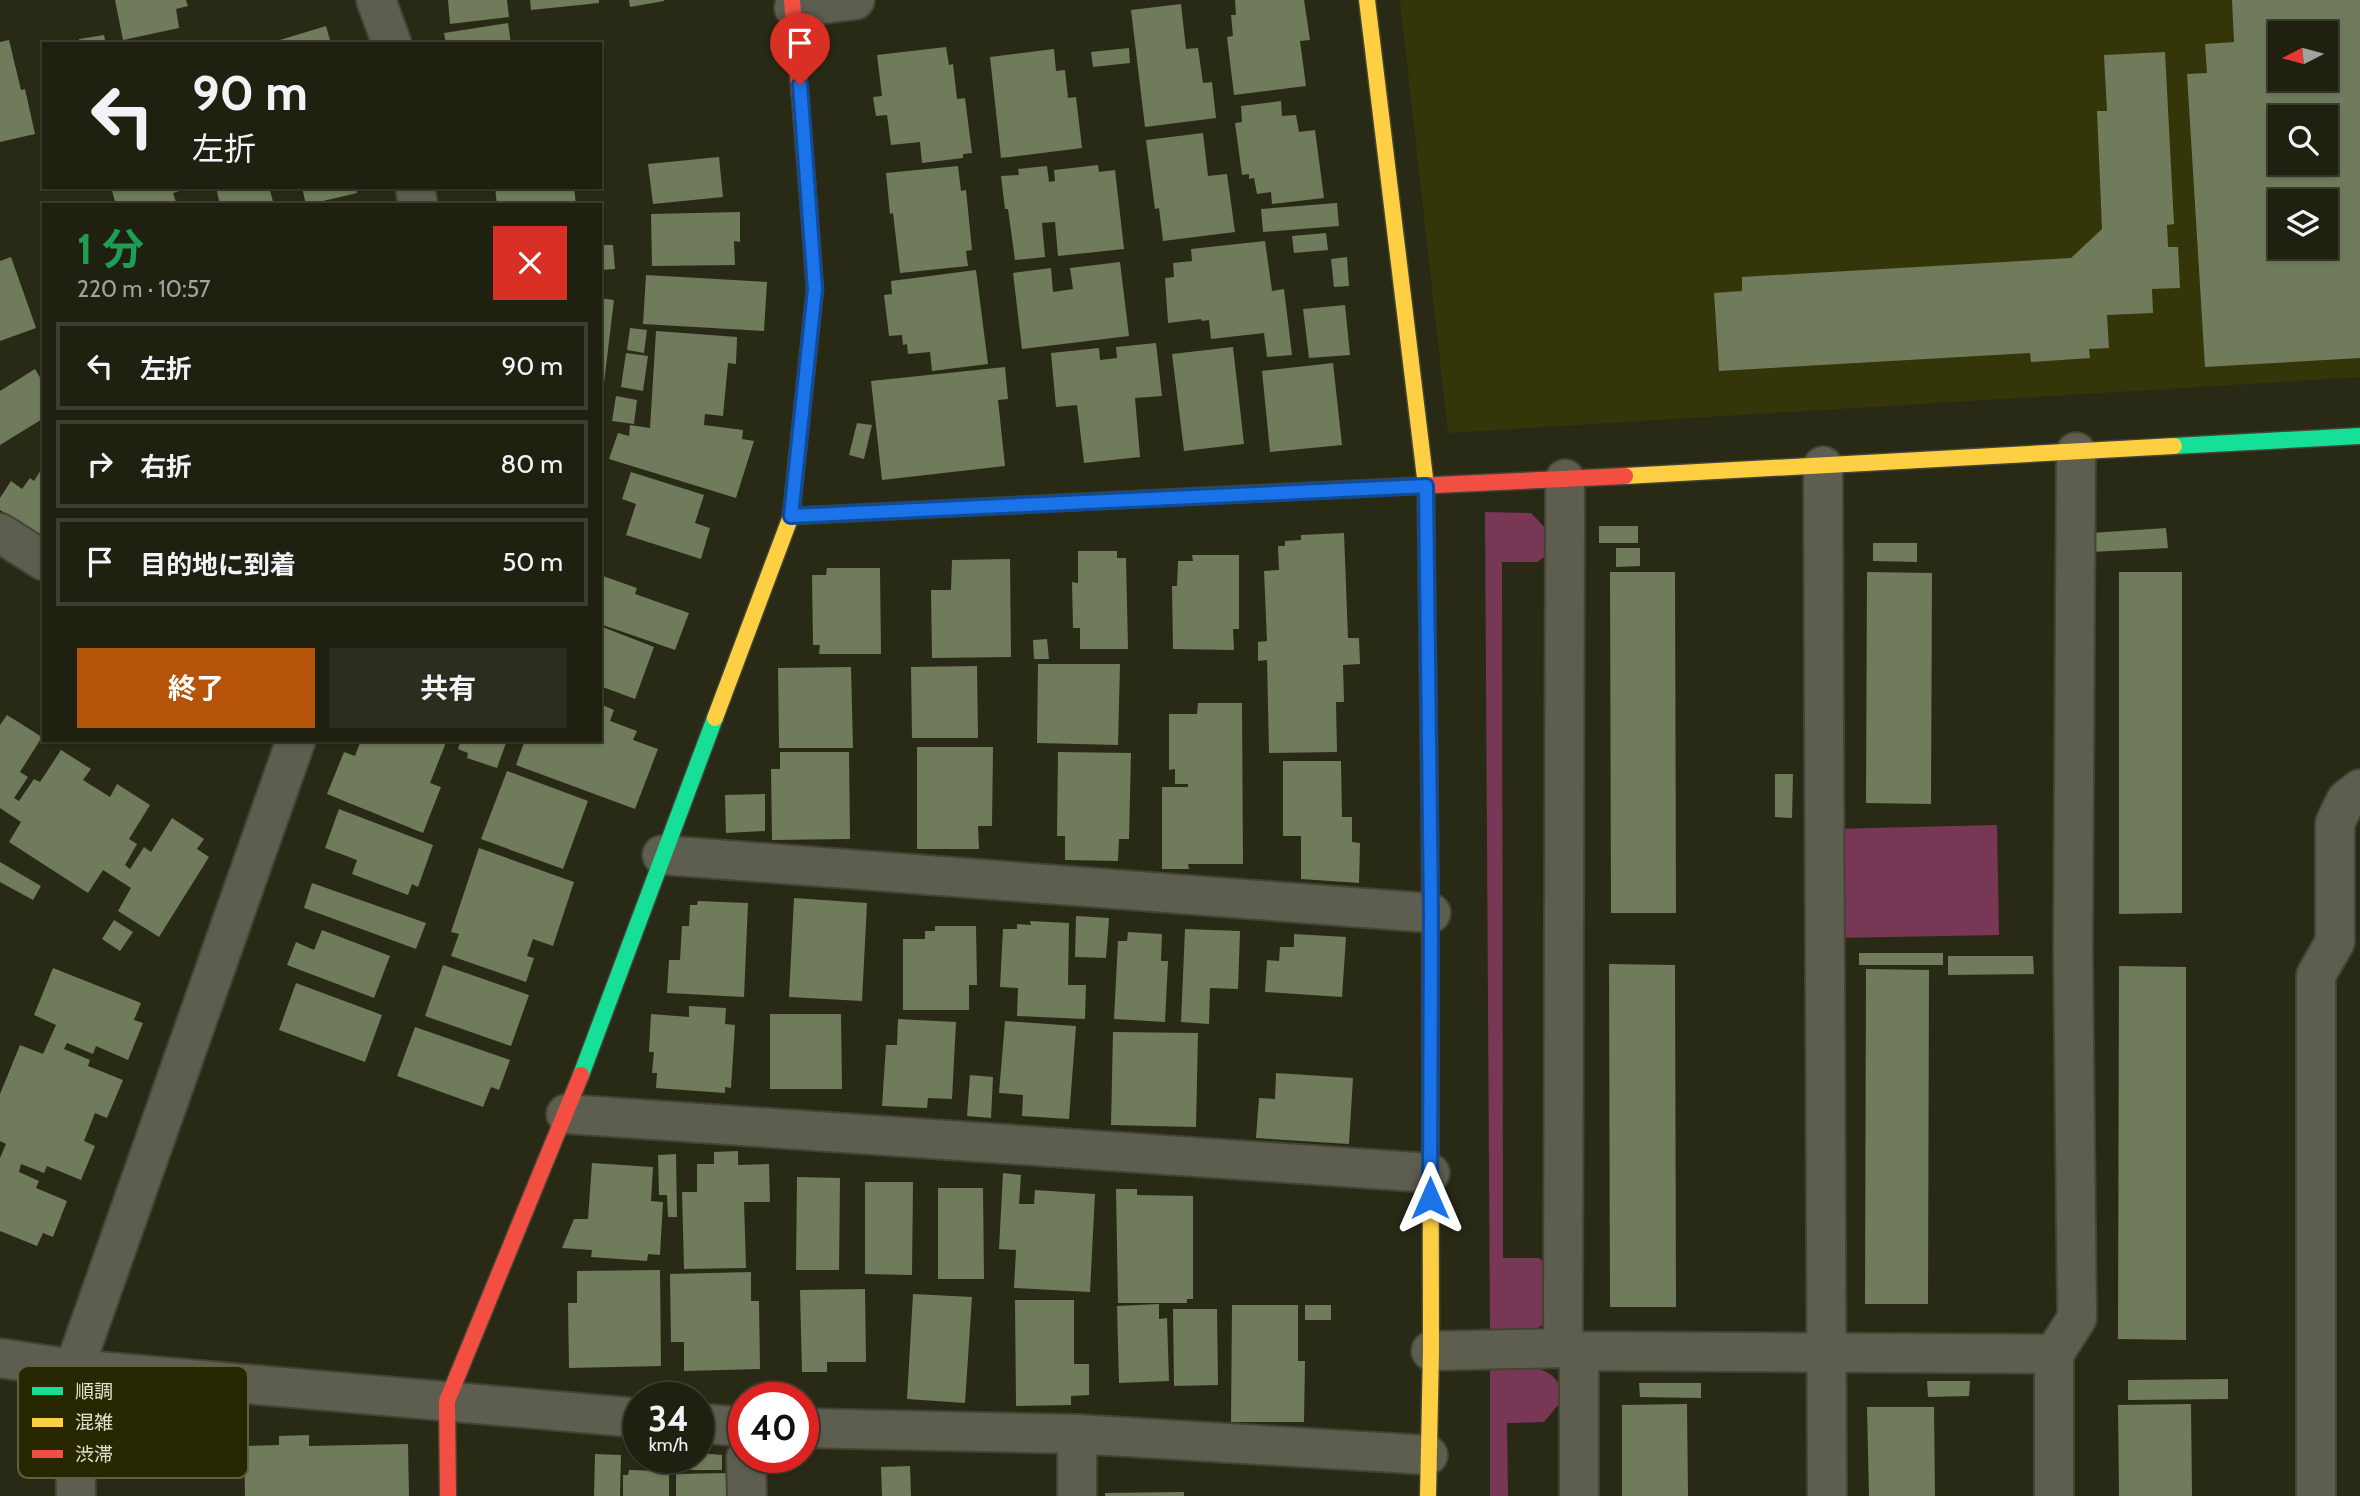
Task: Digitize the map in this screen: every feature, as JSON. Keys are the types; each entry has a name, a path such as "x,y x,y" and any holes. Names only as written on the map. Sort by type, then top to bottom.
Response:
{"street":[{"path":"376,0 391,42"},
{"path":"448,1496 447,1401 566,1114 791,516 815,289 793,4 855,0"},
{"path":"1367,0 1426,486 1431,913 1431,1351 1428,1496"},
{"path":"791,516 1823,466 2360,436"},
{"path":"2054,1496 2054,1354 2077,1318 2073,949 2076,452"},
{"path":"1823,466 1827,1496"},
{"path":"1564,479 1571,1350 1579,1496"},
{"path":"0,533 42,560"},
{"path":"76,1366 295,742"},
{"path":"2316,1496 2316,975 2335,942 2335,824 2346,800 2360,789"},
{"path":"662,855 1431,913"},
{"path":"566,1114 1430,1173"},
{"path":"1431,1351 2054,1354"},
{"path":"0,1358 55,1366"},
{"path":"248,1384 623,1417"},
{"path":"819,1428 1077,1434 1427,1455"},
{"path":"1077,1434 1077,1496"},
{"path":"746,1473 747,1496"},
{"path":"76,1478 76,1496"}],"shaded area":[{"path":"1400,0 2360,0 2360,377 1448,433"},
{"path":"1485,512 1531,513 1551,534 1551,552 1537,562 1502,562 1503,1258 1539,1258 1551,1268 1550,1320 1534,1330 1490,1332"},
{"path":"1997,825 1999,935 1834,938 1831,829"},
{"path":"1490,1367 1525,1367 1546,1372 1560,1386 1563,1399 1544,1422 1507,1423 1508,1496 1490,1496"}],"building":[{"path":"115,0 186,0 188,6 176,9 179,28 123,40"},
{"path":"448,0 507,0 509,17 450,24"},
{"path":"530,0 599,0 599,3 531,10"},
{"path":"629,0 664,0 664,1 630,7"},
{"path":"1235,0 1304,0 1310,40 1300,41 1306,86 1234,95 1227,37 1233,36 1231,15 1236,15"},
{"path":"2232,0 2360,0 2360,358 2205,367 2187,74 2207,73 2205,44 2234,42"},
{"path":"1181,4 1186,49 1198,48 1203,83 1212,82 1216,118 1145,127 1131,10"},
{"path":"508,23 511,42 446,42 444,33"},
{"path":"326,26 330,42 273,42"},
{"path":"104,35 106,42 80,42 79,39"},
{"path":"9,40 21,90 25,89 35,134 0,142 0,42"},
{"path":"946,47 949,65 953,64 957,99 965,98 972,153 963,154 963,158 922,163 920,142 891,145 887,115 876,116 873,97 882,96 877,55"},
{"path":"1129,48 1130,63 1093,67 1091,52"},
{"path":"1054,49 1056,71 1065,70 1068,98 1076,97 1082,148 1001,158 990,57"},
{"path":"2165,52 2174,224 2167,225 2168,247 2178,247 2180,288 2152,289 2153,313 2107,315 2109,348 2089,349 2090,358 2031,362 2030,353 1719,371 1714,293 1742,291 1742,277 2071,258 2102,229 2097,111 2107,111 2104,55"},
{"path":"1281,101 1282,116 1296,115 1299,132 1315,130 1324,198 1272,204 1271,192 1257,194 1254,178 1249,179 1249,174 1242,175 1235,123 1242,122 1241,106"},
{"path":"1203,133 1208,176 1227,174 1235,232 1163,241 1159,208 1155,209 1146,140"},
{"path":"719,157 723,197 653,204 648,164"},
{"path":"1098,165 1099,172 1115,170 1124,249 1058,256 1055,222 1042,223 1045,257 1015,260 1001,176 1019,175 1018,169 1047,166 1049,182 1055,181 1054,170"},
{"path":"958,166 961,191 966,190 972,250 966,251 968,266 900,273 886,173"},
{"path":"112,189 186,189 173,193 176,203 115,203"},
{"path":"216,189 270,189 273,203 220,203"},
{"path":"302,189 356,189 357,193 306,203"},
{"path":"495,189 574,189 576,203 497,203"},
{"path":"1337,203 1339,226 1263,232 1261,209"},
{"path":"740,212 740,242 734,241 735,265 652,266 651,214"},
{"path":"602,233 603,245 613,245 615,269 602,270"},
{"path":"1326,233 1328,250 1294,253 1292,236"},
{"path":"1265,241 1272,291 1284,289 1292,355 1267,357 1264,333 1211,339 1209,320 1168,323 1165,278 1174,277 1173,263 1192,261 1191,249"},
{"path":"11,257 36,328 0,341 0,261"},
{"path":"1347,257 1349,286 1334,287 1331,259"},
{"path":"1120,262 1129,336 1022,349 1013,273 1051,268 1053,292 1073,289 1070,268"},
{"path":"976,270 988,364 932,371 930,352 908,354 902,335 889,336 884,295 892,294 891,281"},
{"path":"646,275 767,282 764,331 643,324"},
{"path":"602,298 614,300 602,391"},
{"path":"1345,305 1350,355 1309,358 1303,309"},
{"path":"630,328 647,330 644,353 627,350"},
{"path":"656,331 737,337 736,364 728,363 723,416 705,414 704,425 743,430 742,439 754,441 736,498 609,459 618,433 629,436 630,425 650,428"},
{"path":"1156,343 1162,396 1135,398 1140,457 1084,463 1077,405 1056,407 1051,353 1099,348 1100,360 1117,358 1116,347"},
{"path":"1233,347 1244,444 1184,451 1172,354"},
{"path":"626,353 648,356 643,391 621,387"},
{"path":"1333,363 1342,445 1270,452 1262,371"},
{"path":"1005,367 1008,399 998,400 1005,466 882,480 871,381"},
{"path":"35,369 42,381 42,419 0,445 0,391"},
{"path":"616,396 637,400 634,424 612,421"},
{"path":"857,423 872,425 864,459 849,455"},
{"path":"42,468 42,536 0,510 0,498 11,481 22,489 30,478 34,481"},
{"path":"631,472 704,495 695,523 710,528 701,559 626,535 636,504 622,499"},
{"path":"1599,526 1638,526 1638,543 1599,543"},
{"path":"2166,528 2168,548 2092,552 2091,533"},
{"path":"1344,533 1348,638 1359,638 1360,664 1343,665 1344,702 1336,702 1337,752 1269,753 1267,660 1258,661 1258,642 1267,641 1264,571 1279,570 1278,546 1285,546 1285,541 1301,540 1301,535"},
{"path":"1873,543 1917,543 1917,562 1873,561"},
{"path":"1616,548 1640,548 1640,566 1616,567"},
{"path":"1078,551 1117,551 1117,558 1126,558 1128,649 1080,649 1080,628 1073,628 1072,582 1078,583"},
{"path":"1192,555 1239,555 1239,629 1233,629 1234,650 1173,649 1172,586 1177,586 1178,561 1193,561"},
{"path":"1010,559 1011,657 932,658 931,590 951,590 952,560"},
{"path":"827,568 880,568 881,654 819,654 820,645 813,645 812,575 826,575"},
{"path":"1610,572 1675,572 1676,913 1611,913"},
{"path":"1867,572 1932,573 1931,804 1866,803"},
{"path":"2119,572 2182,572 2182,913 2119,914"},
{"path":"602,576 637,588 635,594 689,613 675,650 602,625"},
{"path":"602,627 654,647 635,699 602,687"},
{"path":"1047,639 1049,659 1034,659 1033,640"},
{"path":"1038,664 1120,664 1118,745 1037,743"},
{"path":"977,666 978,738 912,738 911,667"},
{"path":"851,667 853,748 779,748 778,668"},
{"path":"1198,703 1242,703 1243,864 1188,864 1189,869 1162,869 1162,787 1188,787 1188,784 1175,784 1175,769 1169,770 1169,714 1197,714"},
{"path":"602,705 614,710 610,721 637,731 633,740 658,749 635,809 516,765 524,742 602,742"},
{"path":"7,715 42,737 20,772 28,777 14,798 19,801 34,779 40,782 61,750 91,769 83,780 110,797 117,784 150,805 129,839 137,844 125,865 130,869 144,847 151,852 172,818 204,839 197,849 209,857 159,937 118,911 131,888 103,870 88,893 9,842 21,822 0,808 0,725"},
{"path":"360,742 446,742 430,783 441,787 423,833 327,794 344,752 355,756"},
{"path":"460,742 506,743 497,768 467,758 468,753 458,749"},
{"path":"917,747 993,747 992,826 978,826 979,849 917,849"},
{"path":"780,752 849,752 850,839 772,840 771,769 780,769"},
{"path":"1058,752 1131,753 1129,839 1119,839 1118,861 1065,860 1065,836 1057,836"},
{"path":"1283,761 1341,761 1342,817 1352,817 1352,842 1360,843 1359,883 1301,879 1301,836 1283,836"},
{"path":"507,771 588,801 563,869 481,839"},
{"path":"1775,774 1793,774 1792,818 1775,817"},
{"path":"765,794 765,831 726,833 725,795"},
{"path":"339,809 433,845 418,887 412,884 408,895 352,874 357,860 325,848"},
{"path":"479,848 574,882 553,946 533,939 527,956 534,958 526,982 451,956 459,934 451,932"},
{"path":"0,862 41,886 33,900 0,882"},
{"path":"312,883 426,923 416,949 304,908"},
{"path":"794,898 867,903 862,1001 789,997"},
{"path":"698,901 748,903 744,997 667,993 669,960 680,960 682,926 689,926 690,905 697,905"},
{"path":"1076,916 1109,918 1106,958 1075,957"},
{"path":"114,920 133,932 120,951 102,939"},
{"path":"1030,921 1069,923 1068,985 1086,985 1085,1019 1017,1016 1018,988 1000,987 1003,929 1017,929 1017,924 1031,925"},
{"path":"935,926 976,926 977,985 969,985 969,1010 903,1010 903,939 925,939 925,931 935,931"},
{"path":"1185,929 1240,931 1238,989 1210,988 1209,1024 1181,1022"},
{"path":"322,930 390,956 374,998 287,965 296,942 314,950"},
{"path":"1128,932 1162,934 1161,961 1168,961 1165,1022 1114,1019 1118,941 1127,941"},
{"path":"1294,934 1346,937 1342,997 1265,992 1267,960 1279,961 1280,947 1294,947"},
{"path":"1859,953 1943,953 1943,965 1859,965"},
{"path":"1948,956 2033,956 2034,974 1948,975"},
{"path":"1609,964 1675,965 1676,1307 1610,1307"},
{"path":"443,965 529,995 511,1046 425,1016"},
{"path":"2119,966 2186,967 2186,1340 2118,1339"},
{"path":"53,968 141,1003 134,1020 143,1023 128,1060 96,1046 93,1054 67,1043 64,1049 90,1060 88,1066 123,1080 107,1118 95,1113 84,1141 95,1146 81,1180 47,1166 44,1173 21,1164 19,1172 39,1181 36,1188 67,1201 53,1237 43,1233 37,1246 0,1231 0,1158 6,1144 0,1141 0,1094 20,1045 43,1054 56,1025 34,1015"},
{"path":"1866,969 1929,970 1928,1304 1865,1304"},
{"path":"296,983 382,1015 365,1062 279,1030"},
{"path":"689,1006 726,1008 725,1024 735,1025 731,1088 725,1087 725,1093 656,1088 657,1073 652,1073 654,1052 649,1052 651,1014 689,1017"},
{"path":"770,1014 841,1014 842,1089 770,1089"},
{"path":"898,1019 956,1022 952,1099 928,1098 927,1108 882,1106 886,1045 897,1045"},
{"path":"1005,1021 1076,1026 1069,1119 1022,1116 1023,1095 999,1093"},
{"path":"415,1027 510,1060 499,1090 491,1087 483,1107 397,1076"},
{"path":"1113,1032 1198,1033 1196,1127 1111,1125"},
{"path":"1276,1073 1353,1078 1349,1144 1256,1138 1259,1098 1275,1099"},
{"path":"970,1075 993,1077 991,1118 967,1116"},
{"path":"738,1151 738,1165 769,1164 770,1202 744,1202 746,1268 684,1269 682,1192 697,1192 697,1164 714,1164 714,1152"},
{"path":"676,1154 677,1217 668,1217 667,1195 659,1195 658,1155"},
{"path":"592,1163 653,1167 651,1201 663,1202 660,1255 648,1254 647,1261 591,1257 592,1250 562,1248 574,1219 588,1219"},
{"path":"1003,1173 1021,1175 1019,1204 1034,1204 1035,1190 1095,1194 1090,1292 1014,1288 1016,1250 999,1249"},
{"path":"797,1177 840,1178 839,1270 796,1270"},
{"path":"865,1182 913,1182 912,1275 865,1274"},
{"path":"938,1188 983,1188 984,1279 938,1279"},
{"path":"1116,1189 1137,1189 1137,1195 1193,1196 1193,1299 1187,1299 1187,1303 1118,1303"},
{"path":"660,1270 661,1366 569,1368 568,1303 577,1303 577,1271"},
{"path":"751,1272 751,1301 759,1301 760,1369 684,1371 684,1342 671,1342 670,1274"},
{"path":"865,1289 866,1362 827,1362 827,1372 802,1372 800,1290"},
{"path":"913,1294 972,1297 965,1403 907,1399"},
{"path":"1015,1300 1074,1300 1074,1364 1089,1364 1089,1395 1071,1396 1071,1405 1016,1406"},
{"path":"1159,1304 1159,1319 1167,1318 1169,1381 1119,1383 1117,1306"},
{"path":"1232,1305 1298,1305 1298,1361 1305,1361 1304,1422 1231,1422"},
{"path":"1305,1305 1331,1305 1331,1320 1305,1320"},
{"path":"1173,1309 1217,1309 1218,1385 1174,1386"},
{"path":"2228,1379 2228,1399 2128,1400 2128,1380"},
{"path":"1927,1381 1970,1381 1969,1396 1928,1397"},
{"path":"1639,1383 1701,1383 1701,1398 1640,1397"},
{"path":"1687,1404 1688,1496 1622,1496 1622,1405"},
{"path":"2191,1404 2192,1496 2119,1496 2118,1405"},
{"path":"1867,1407 1934,1407 1935,1496 1869,1496"},
{"path":"309,1435 309,1446 408,1444 409,1496 245,1496 248,1446 279,1445 279,1436"},
{"path":"595,1454 621,1455 620,1496 594,1496"},
{"path":"714,1454 722,1455 722,1470 714,1470"},
{"path":"910,1466 911,1496 882,1496 881,1467"},
{"path":"728,1473 735,1496 676,1496 676,1474"},
{"path":"669,1474 669,1496 623,1496 623,1475"},
{"path":"1184,1492 1184,1496 1105,1496 1105,1493"}],"traffic: fast":[{"path":"2174,446 2360,436"},
{"path":"791,516 1201,496"},
{"path":"581,1075 715,718"}],"traffic: slow":[{"path":"1367,0 1426,486 1426,508"},
{"path":"715,718 791,516 815,289 807,183"},
{"path":"1625,476 2174,446"},
{"path":"1428,1496 1431,1351 1430,840"}],"traffic: jam":[{"path":"792,0 807,183"},
{"path":"1201,496 1625,476"},
{"path":"1426,508 1430,840"},
{"path":"448,1496 447,1401 581,1075"}],"route":[{"path":"800,85 815,289 791,516 1426,486 1431,913 1430,1198"}]}
